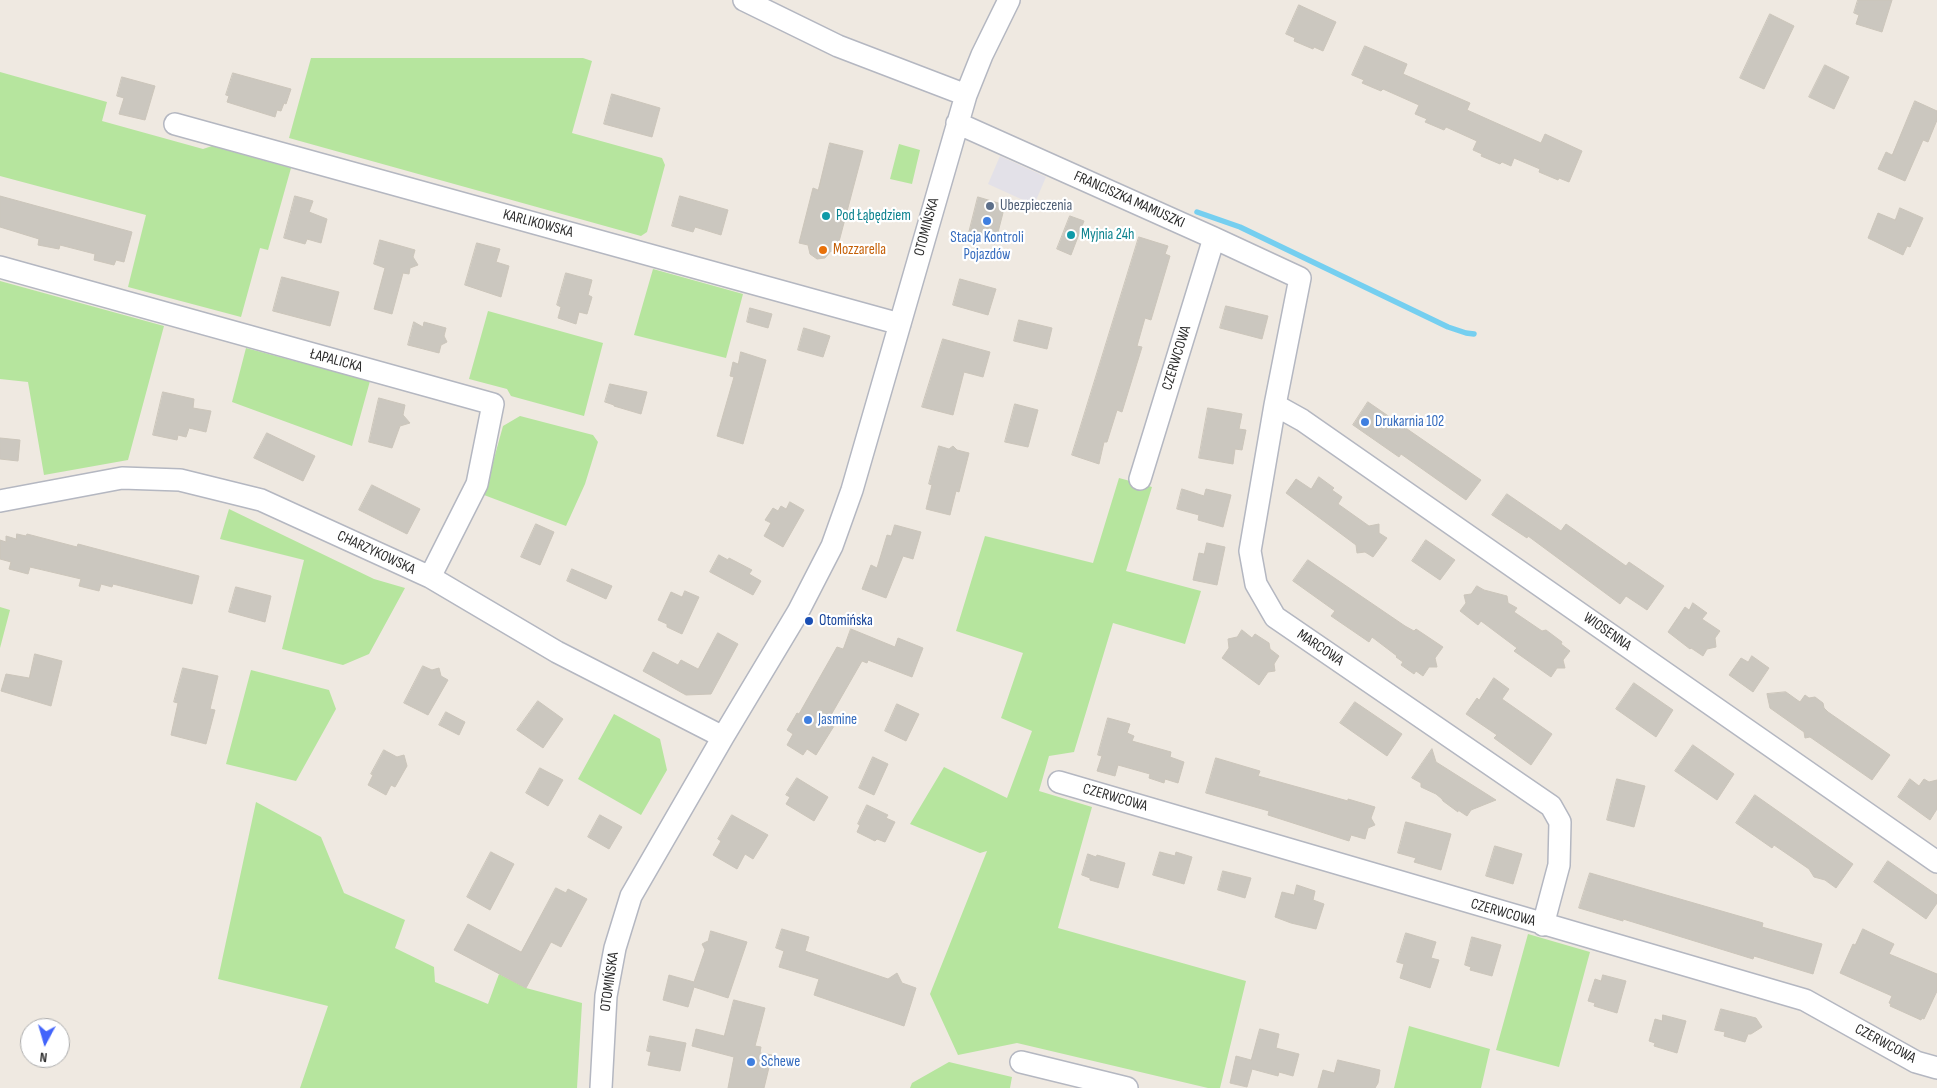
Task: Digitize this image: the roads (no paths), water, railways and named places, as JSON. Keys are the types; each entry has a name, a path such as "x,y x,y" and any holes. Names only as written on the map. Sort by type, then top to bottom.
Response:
{"street":[{"path":"744,0 838,46 966,95"},
{"name":"OTOMIŃSKA","path":"601,1088 606,996 615,948 632,896 723,737 798,612 832,546 852,490 957,122 982,55 1009,0"},
{"name":"FRANCISZKA MAMUSZKI","path":"957,122 1300,278"},
{"name":"KARLIKOWSKA","path":"175,124 900,324"},
{"name":"CZERWCOWA","path":"1140,479 1214,238"},
{"name":"ŁAPALICKA","path":"0,267 494,404 477,484 430,577"},
{"name":"MARCOWA","path":"1300,278 1275,405 1250,552 1256,584 1275,617 1551,806 1560,822 1559,865 1543,925"},
{"name":"WIOSENNA","path":"1275,405 1326,436 1937,862"},
{"name":"CHARZYKOWSKA","path":"0,501 122,478 180,480 261,500 430,577 557,652 723,737"},
{"name":"CZERWCOWA","path":"1059,782 1543,925 1805,1000 1916,1062 1937,1068"},
{"path":"1021,1062 1127,1088"}],"waterway":[{"path":"1197,212 1240,227 1448,327 1474,334"}],"place":[{"name":"Ubezpieczenia","path":"990,206"},
{"name":"Pod Łąbędziem","path":"826,216"},
{"name":"Stacja Kontroli Pojazdów","path":"987,221"},
{"name":"Myjnia 24h","path":"1071,235"},
{"name":"Mozzarella","path":"823,250"},
{"name":"Drukarnia 102","path":"1365,422"},
{"name":"Otomińska","path":"809,621"},
{"name":"Jasmine","path":"808,720"},
{"name":"Schewe","path":"751,1062"}]}
